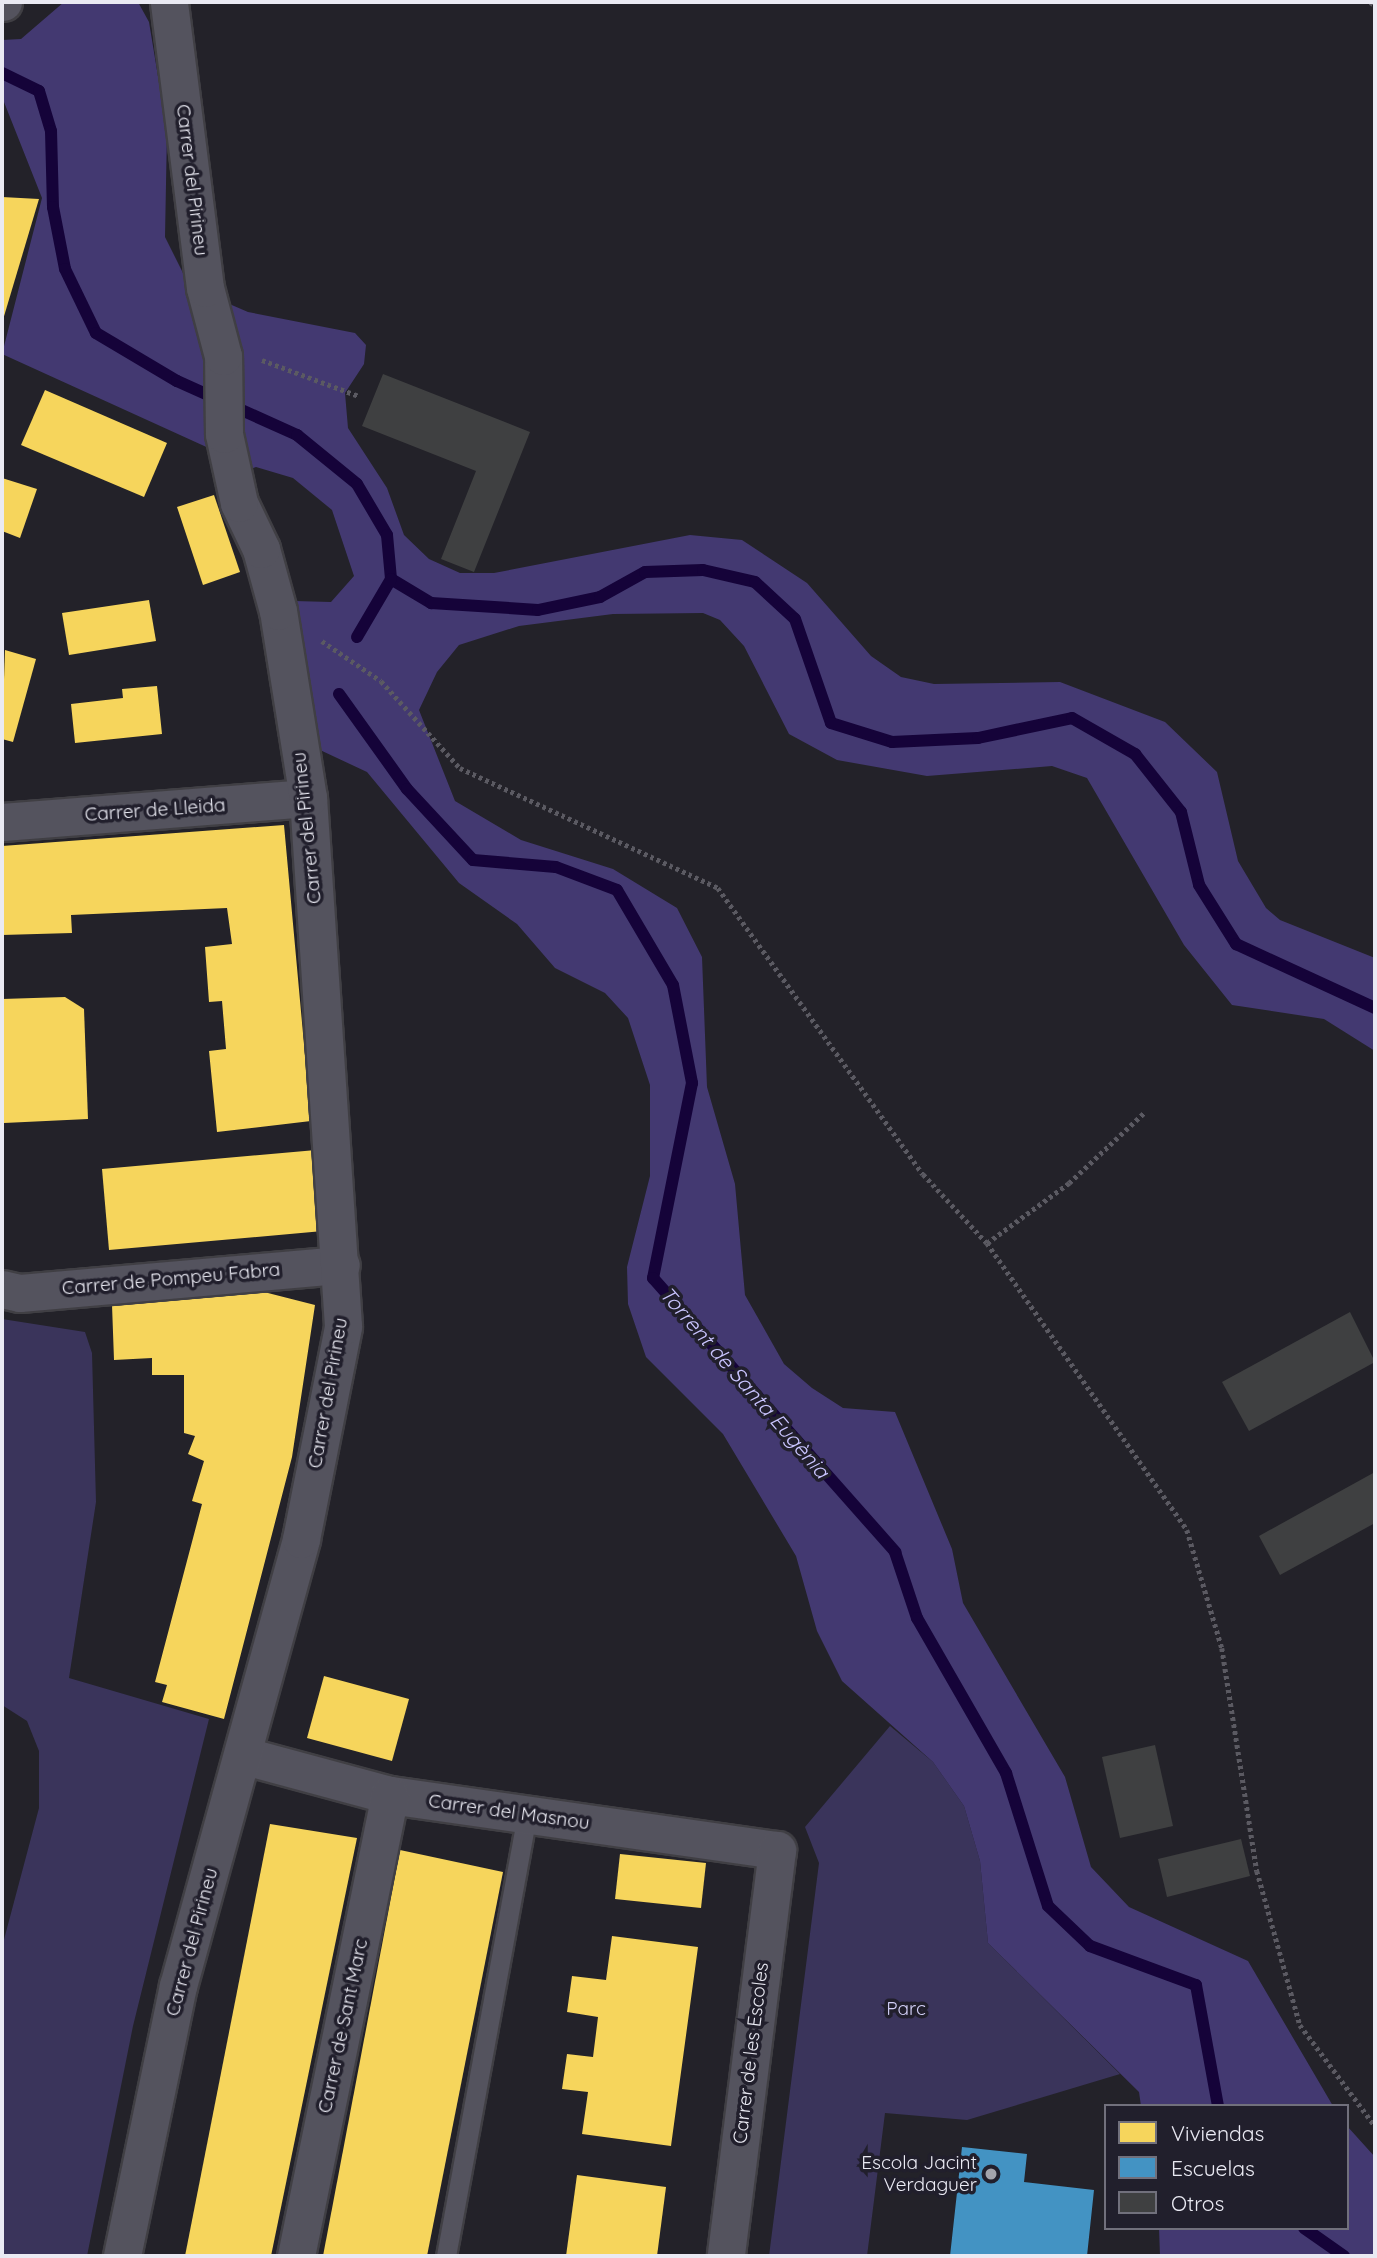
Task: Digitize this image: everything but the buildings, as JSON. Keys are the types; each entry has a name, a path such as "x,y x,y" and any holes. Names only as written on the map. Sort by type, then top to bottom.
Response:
{"street":[{"name":"Carrer del Pirineu","path":"122,2256 178,1986 244,1756 312,1486 343,1326 308,798 278,611 261,549 239,503 224,434 220,346 205,288 169,2"},
{"name":"Carrer de Lleida","path":"2,822 308,798"},
{"name":"Carrer de Pompeu Fabra","path":"2,1289 20,1293 341,1265"},
{"name":"Carrer del Masnou","path":"244,1756 390,1795 777,1850"},
{"name":"Carrer de Sant Marc","path":"296,2256 390,1795"},
{"name":"Carrer de les Escoles","path":"726,2256 777,1850"}],"lane":[{"path":"446,2256 527,1815"}],"path":[{"path":"1370,2 1375,5"},
{"path":"220,346 359,396"},
{"path":"278,611 381,681 460,768 718,888 923,1174 987,1243 1187,1530 1222,1648 1257,1871 1300,2025 1375,2126"},
{"path":"987,1243 1069,1183 1145,1112"}],"green space":[{"path":"2,1319 85,1332 92,1353 96,1502 69,1678 209,1719 133,2026 87,2256 2,2256 2,1947 39,1808 39,1751 27,1721 2,1705"},
{"name":"Parc","path":"890,1726 933,1762 964,1806 980,1861 988,1943 1120,2074 967,2120 885,2113 867,2256 769,2256 819,1863 805,1827"}],"shaded area":[{"path":"64,2 138,2 149,22 167,131 165,237 190,287 248,312 355,333 366,345 364,364 345,393 348,428 387,488 404,535 429,559 460,573 494,573 690,535 742,540 807,583 871,656 901,677 934,684 1060,682 1165,722 1217,772 1238,861 1266,908 1280,920 1375,958 1375,1051 1324,1019 1232,1005 1184,945 1087,778 1052,766 927,776 837,760 789,734 744,646 720,620 703,613 613,614 519,626 459,645 437,672 419,710 455,801 521,840 613,869 677,908 702,957 707,1087 735,1184 745,1295 784,1364 812,1388 843,1408 895,1412 952,1549 963,1603 1065,1777 1091,1867 1129,1907 1248,1961 1332,2104 1141,2104 1139,2092 988,1943 980,1861 964,1806 933,1762 842,1681 817,1631 796,1556 723,1434 646,1357 628,1304 627,1267 650,1176 650,1085 628,1018 605,993 555,968 517,924 459,883 367,772 320,750 294,601 331,602 354,576 332,510 293,478 256,467 245,471 213,450 2,354 42,198 2,97 2,40 21,39"},
{"path":"1349,2128 1375,2157 1375,2256 1160,2256 1159,2230 1349,2230"}],"waterway":[{"path":"2,73 39,91 51,131 53,207 65,269 96,333 177,381 297,435 357,484 387,535 391,579 431,603 538,610 600,597 645,572 703,570 755,582 795,619 831,723 892,742 978,738 1072,718 1135,754 1181,812 1199,885 1236,944 1375,1008"},
{"name":"Torrent de Santa Eugènia","path":"357,637 391,579"},
{"name":"Torrent de Santa Eugènia","path":"339,694 407,789 473,860 556,867 617,890 673,985 692,1083 653,1278 895,1552 917,1618 1006,1773 1048,1906 1090,1946 1196,1985 1218,2104"},
{"name":"Torrent de Santa Eugènia","path":"1307,2230 1344,2256"}],"place":[{"name":"Escola Jacint Verdaguer","path":"991,2174"}]}
